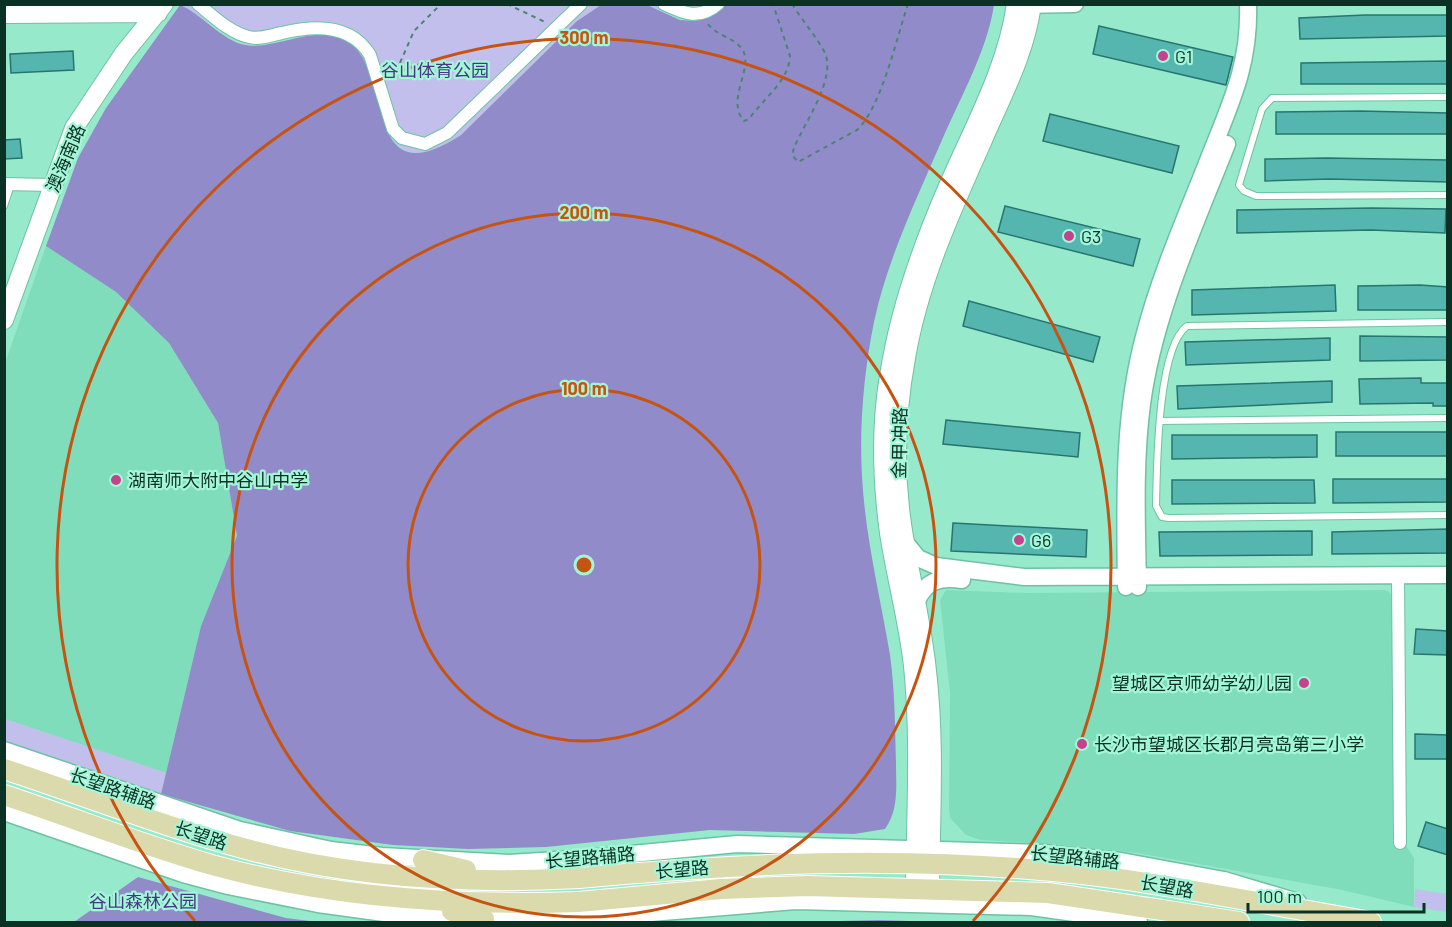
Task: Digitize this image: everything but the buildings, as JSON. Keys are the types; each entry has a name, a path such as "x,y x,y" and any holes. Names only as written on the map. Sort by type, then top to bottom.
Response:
{"main road":[{"name":"金甲冲路","path":"922,903 923,811 930,704 917,601 898,491 897,430 911,331 932,259 1020,51 1024,5"},
{"name":"金甲冲路","path":"923,811 913,667 889,534 882,461 885,397 898,328 909,286 1024,5"},
{"path":"4,15 154,9"},
{"name":"澳海南路","path":"4,320 34,245 46,185 64,123 115,47 154,9"},
{"name":"澳海南路","path":"4,288 46,185"},
{"name":"长望路","path":"4,769 251,851 349,869 435,877 512,880 579,878 728,865 824,863 1073,872 1166,885 1367,922"},
{"name":"长望路","path":"4,795 213,865 331,889 402,899 461,903 579,902 721,889 807,886 1048,893 1239,922"},
{"path":"423,860 512,880"},
{"path":"402,899 484,919"}],"street":[{"path":"198,4 229,28 250,38 307,28 330,29 345,33 364,45 370,55 393,129 402,138 425,144 436,141 581,4"},
{"path":"664,4 684,14 701,14 718,4"},
{"path":"1024,5 1075,4"},
{"path":"1132,582 1127,432 1136,372 1157,294 1240,78 1248,39 1248,4"},
{"path":"1132,582 1138,434 1147,376 1168,299 1251,81 1259,40 1259,4"},
{"path":"8,184 46,185"},
{"path":"905,542 918,558 947,568 1024,577 1132,582"},
{"path":"1398,581 1448,575"},
{"path":"917,601 925,586 946,578 1036,586 1132,582 1398,581 1448,585"},
{"path":"1398,581 1400,843"},
{"name":"长望路辅路","path":"4,750 240,830 331,850 423,860 509,862 737,844 1044,853 1121,861 1224,880 1367,922"},
{"path":"886,847 896,844 908,833 923,811 940,836 962,849"},
{"path":"4,812 183,874 260,894 358,910 484,919 590,918 796,901 1031,907 1139,922"}],"lane":[{"path":"1448,97 1272,98 1262,109 1239,185 1244,191 1256,196 1448,195"},
{"path":"4,206 8,184"},
{"path":"1448,322 1187,326 1177,337 1168,368 1160,421 1156,506 1162,517 1448,515"},
{"path":"1160,421 1448,418"}],"path":[{"path":"378,82 394,74 414,32 441,4"},
{"path":"507,4 540,21 558,25"},
{"path":"701,14 712,29 742,49 745,58 737,97 740,117 744,121 749,119 786,75 789,65 790,56 773,4"},
{"path":"792,4 825,53 828,64 823,90 794,148 792,155 798,162 864,124 875,101 908,4"}],"shaded area":[{"name":"湖南师大附中谷山中学","path":"46,246 116,292 169,343 218,423 237,536 201,626 166,773 5,719 5,363"},
{"name":"长沙市望城区长郡月亮岛第三小学","path":"946,590 1027,593 1385,590 1389,592 1394,598 1405,844 1414,858 1414,907 1342,890 1137,853 1063,845 980,840 966,835 950,818 949,809 950,693 940,600"}],"green space":[{"path":"180,5 228,38 245,45 257,46 300,37 329,34 341,37 352,44 365,61 386,127 395,143 409,152 430,150 461,135 577,21 601,5 647,5 680,20 695,21 712,16 725,5 994,5 986,39 895,252 874,322 867,360 861,438 862,476 870,543 893,682 896,798 893,814 885,829 854,834 710,830 546,847 468,849 393,845 290,831 161,794 201,626 237,536 218,423 169,343 116,292 46,246 78,158 106,108"},
{"name":"谷山体育公园","path":"181,5 601,5 577,21 461,135 437,148 418,153 404,150 394,141 386,127 363,58 350,42 338,37 312,35 245,45"},
{"path":"647,5 725,5 717,13 698,20 677,17"},
{"path":"5,719 166,773 161,794 5,741"},
{"name":"谷山森林公园","path":"138,877 286,918 318,922 74,922"},
{"path":"1415,889 1447,894 1447,912 1414,907"},
{"path":"879,920 940,922 798,922"}],"place":[{"name":"G1","path":"1163,56"},
{"name":"G3","path":"1069,236"},
{"name":"湖南师大附中谷山中学","path":"116,480"},
{"name":"G6","path":"1019,540"},
{"name":"望城区京师幼学幼儿园","path":"1304,683"},
{"name":"长沙市望城区长郡月亮岛第三小学","path":"1082,744"}]}
